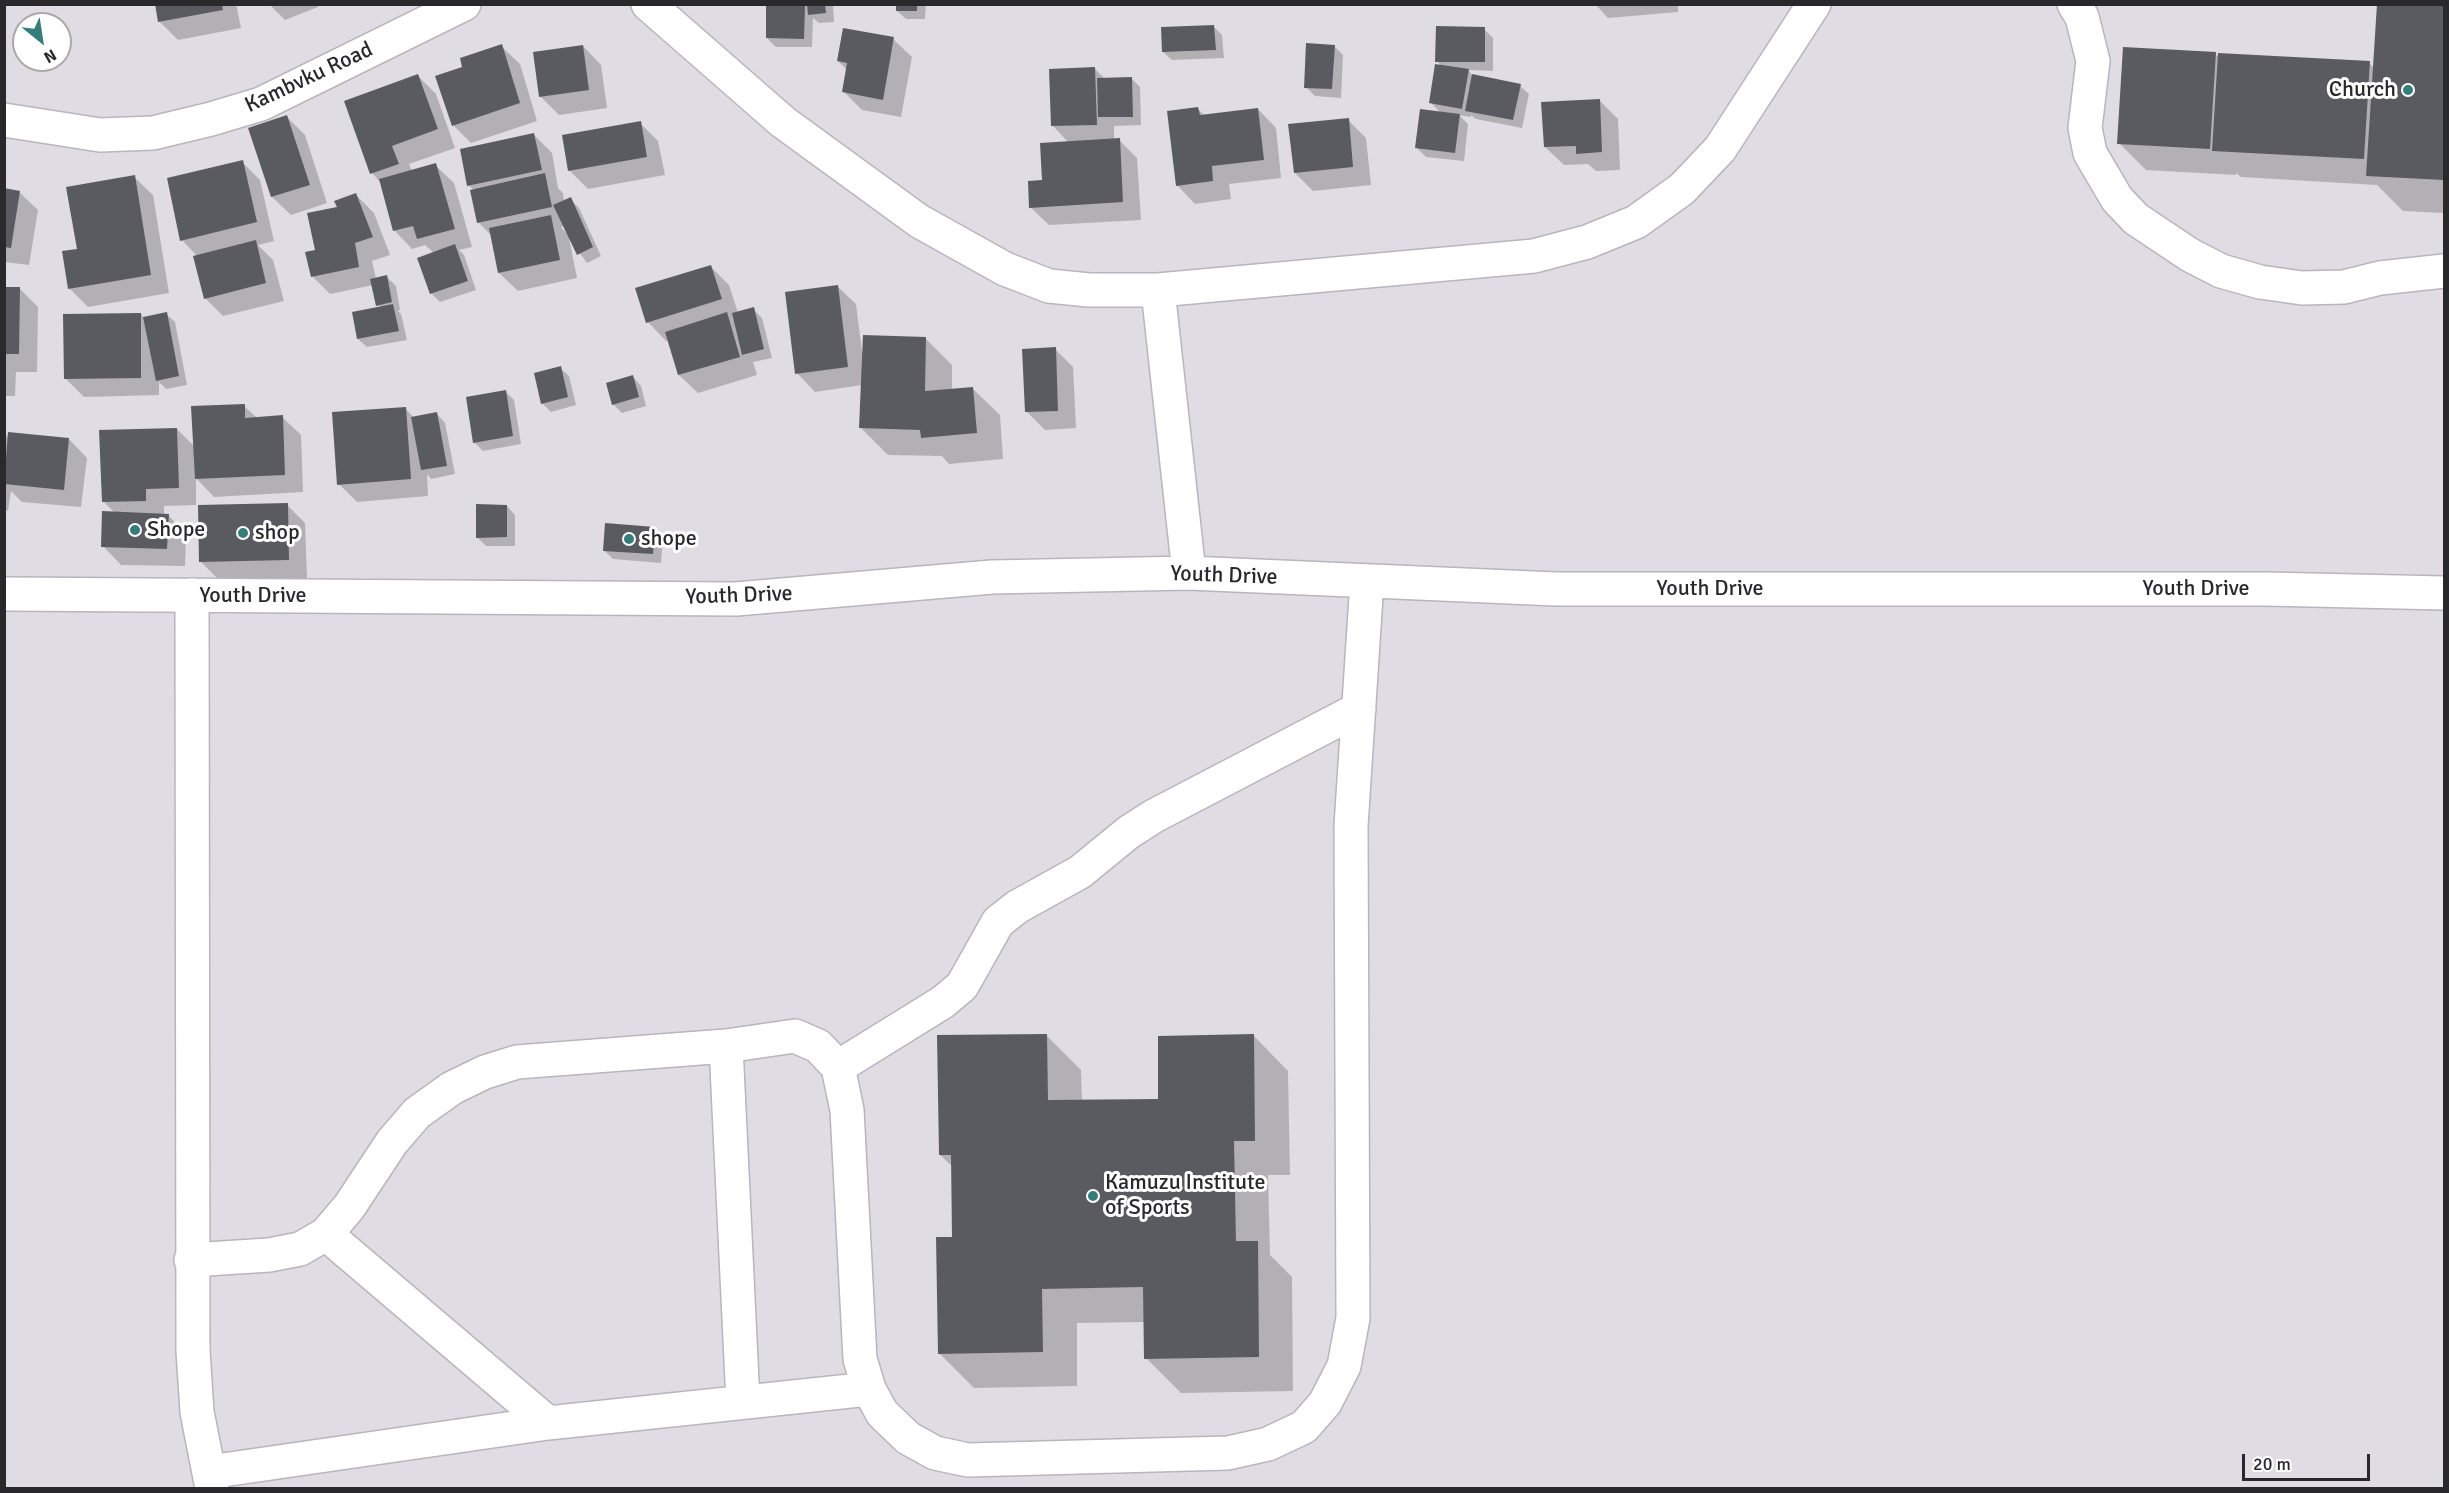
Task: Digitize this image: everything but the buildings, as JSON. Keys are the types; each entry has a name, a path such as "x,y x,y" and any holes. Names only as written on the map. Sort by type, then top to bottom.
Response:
{"street":[{"name":"Kambvku Road","path":"4,120 100,135 153,133 211,119 261,104 464,4"},
{"path":"648,4 783,122 919,221 1005,269 1050,286 1089,290 1158,290 1534,256 1587,242 1636,222 1682,189 1720,149 1814,4"},
{"path":"2074,4 2082,17 2093,61 2085,128 2090,153 2117,200 2136,219 2190,255 2221,271 2260,282 2301,288 2344,287 2398,275 2445,271"},
{"path":"1158,290 1189,573"},
{"name":"Youth Drive","path":"4,594 736,598 992,577 1189,573 1556,589 2266,589 2445,593"},
{"path":"191,1260 279,1253 300,1249 326,1234 349,1207 392,1142 417,1113 452,1088 484,1072 517,1062 726,1046 795,1036 818,1046 838,1067 847,1110 860,1359 869,1389 882,1413 908,1438 935,1453 968,1460 1228,1453 1268,1444 1304,1426 1325,1403 1344,1366 1353,1318 1351,826 1367,581"},
{"path":"192,595 191,1260 197,1412 211,1480 548,1423 869,1389"},
{"path":"838,1067 949,997 974,968 998,922 1017,907 1080,872 1129,832 1154,816 1359,709"},
{"path":"726,1046 743,1402"},
{"path":"326,1234 548,1423"}],"place":[{"name":"Church","path":"2408,90"},
{"name":"Shope","path":"135,530"},
{"name":"shop","path":"243,533"},
{"name":"shope","path":"629,539"},
{"name":"Kamuzu Institute of Sports","path":"1093,1196"}]}
